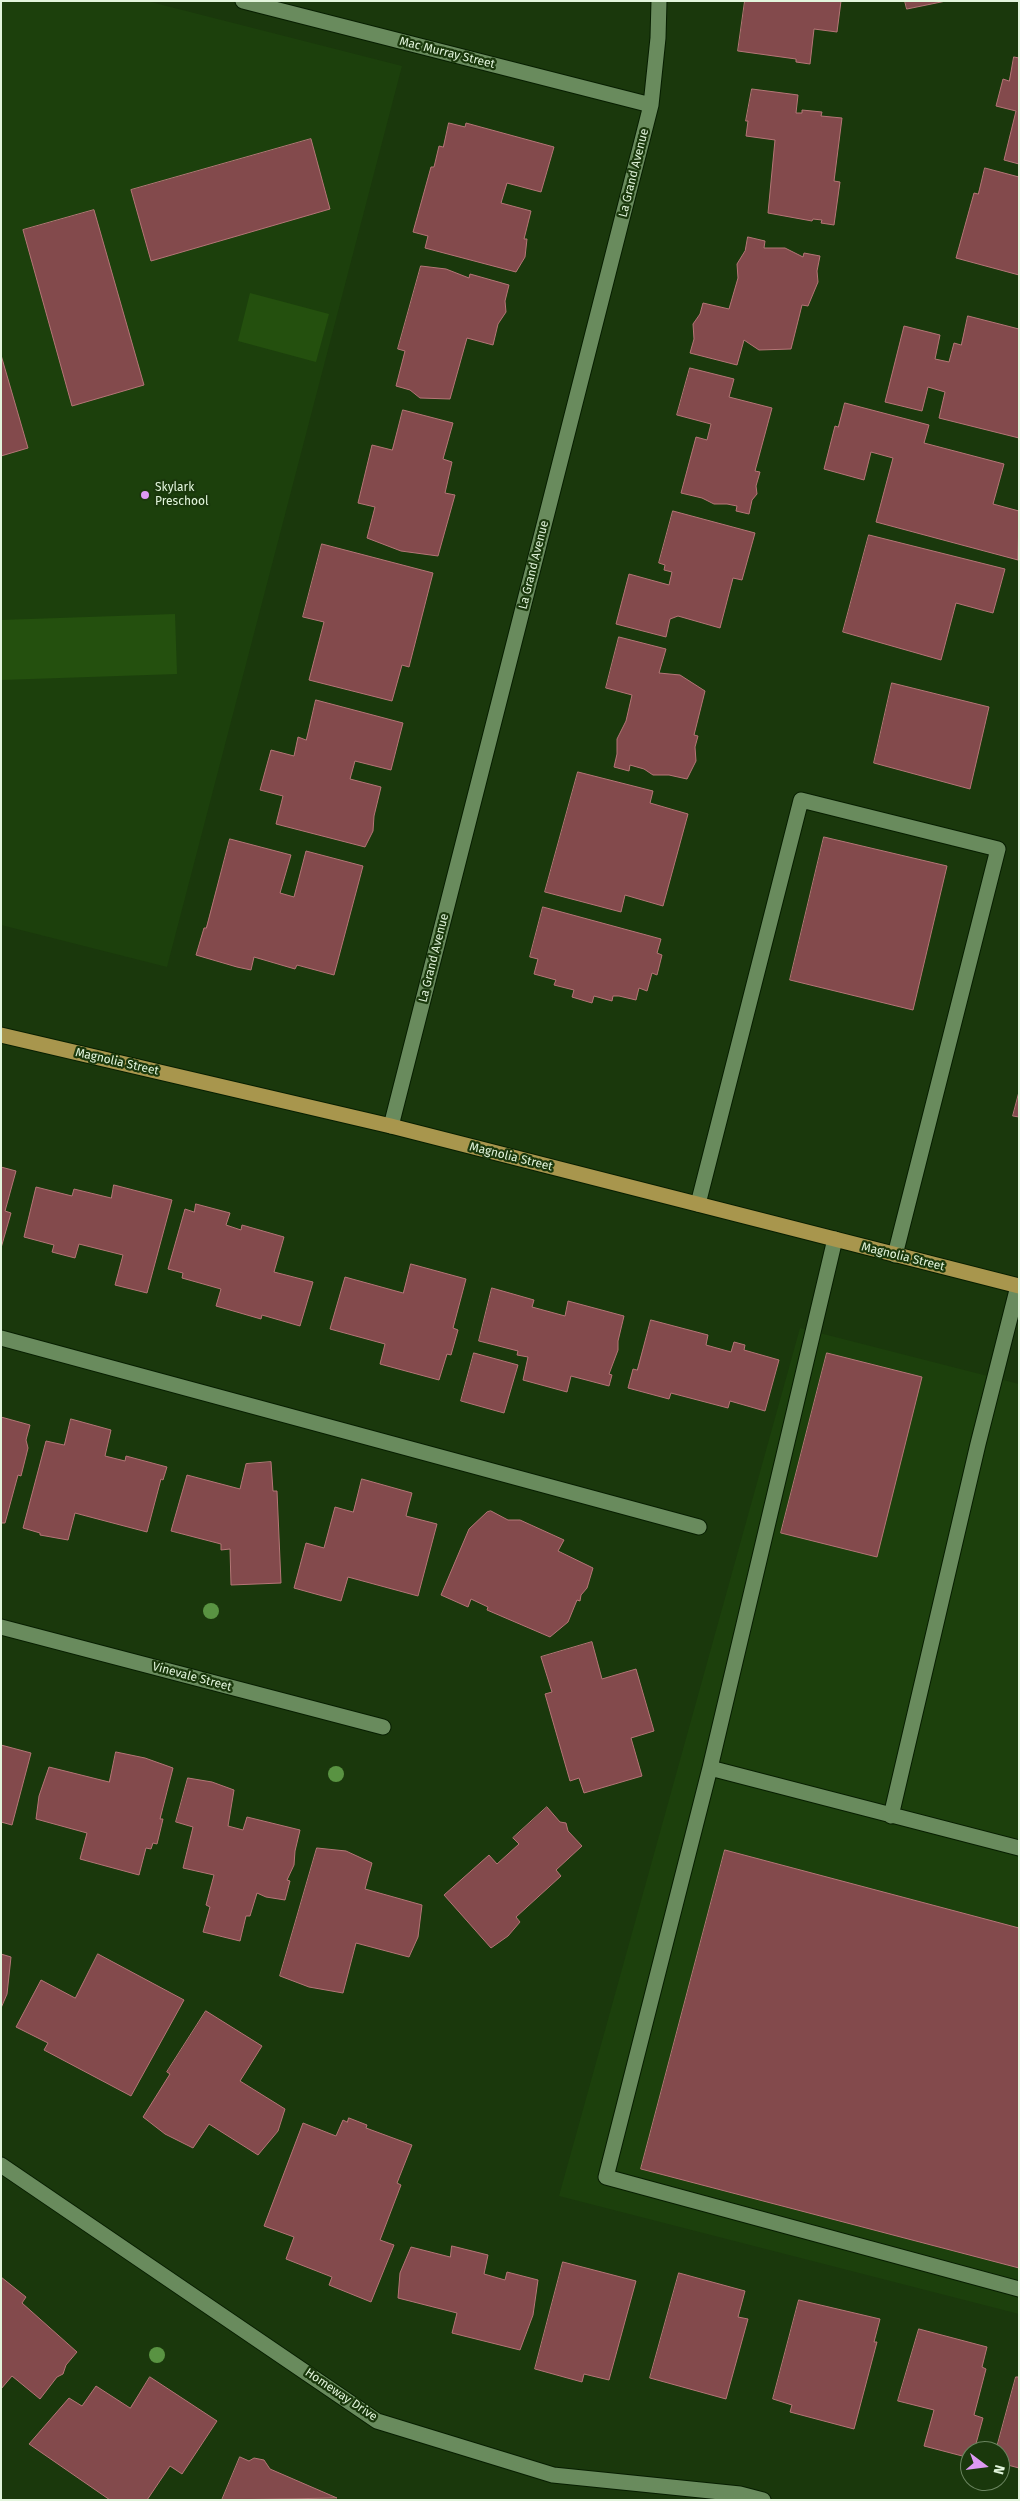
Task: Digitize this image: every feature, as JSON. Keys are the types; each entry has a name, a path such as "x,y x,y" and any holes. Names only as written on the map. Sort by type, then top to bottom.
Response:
{"main road":[{"name":"Magnolia Street","path":"1,1035 391,1126 1018,1286"}],"street":[{"name":"Mac Murray Street","path":"243,1 651,105"},
{"name":"La Grand Avenue","path":"391,1126 651,105 658,38 659,1"},
{"path":"698,1204 800,800 998,849 894,1255"},
{"path":"835,1239 710,1768 606,2177 1019,2289"},
{"path":"891,1816 1018,1286"},
{"path":"1,1338 699,1528"},
{"name":"Vinevale Street","path":"1,1627 382,1727"},
{"path":"710,1768 1019,1848"},
{"name":"Homeway Drive","path":"1,2165 377,2421 553,2475 763,2500"}],"shaded area":[{"name":"Skylark Preschool","path":"1,1 147,1 402,66 167,967 1,925"},
{"path":"250,293 329,314 316,362 238,341"},
{"path":"175,614 177,674 1,680 1,620"},
{"path":"800,1328 1019,1384 1019,2314 559,2196"}],"building":[{"path":"745,1 841,1 837,32 814,29 810,64 796,62 796,59 738,51"},
{"path":"905,1 946,1 907,9"},
{"path":"1014,57 1019,58 1019,164 1004,160 1016,111 996,106 1003,79 1009,81"},
{"path":"752,89 798,95 796,113 802,113 802,110 822,112 821,116 842,118 834,181 840,182 834,225 821,223 822,220 813,219 812,221 768,213 775,140 746,136 748,121 746,121"},
{"path":"449,123 465,127 466,123 554,147 541,192 507,183 501,203 531,211 524,239 527,239 525,257 516,272 425,248 428,236 413,232 431,167 434,167 439,146 443,147"},
{"path":"311,139 330,209 151,261 131,190"},
{"path":"985,168 1019,177 1019,275 956,258 974,193 978,194"},
{"path":"94,210 144,385 72,406 23,230"},
{"path":"748,237 765,241 764,248 785,248 803,257 804,253 820,256 817,271 818,282 808,306 802,305 791,349 759,350 744,340 737,365 690,353 694,339 693,324 700,314 703,303 729,309 738,278 737,264 745,251"},
{"path":"421,266 446,269 469,278 470,274 509,285 505,301 506,312 498,324 493,345 467,338 450,399 420,398 410,390 396,386 405,351 398,349"},
{"path":"968,316 1019,329 1019,438 939,418 945,392 928,387 922,411 885,402 904,326 940,335 935,359 949,362 954,343 961,345"},
{"path":"1,355 28,448 1,456"},
{"path":"690,368 734,379 729,397 772,408 755,471 760,472 756,486 757,494 752,500 749,514 736,511 737,506 714,504 702,498 681,493 696,437 707,440 711,424 677,415"},
{"path":"845,403 929,425 924,443 1004,464 993,504 1019,511 1018,560 876,522 893,458 871,452 864,480 824,469 835,426 838,427"},
{"path":"403,410 453,423 443,459 452,462 445,493 455,495 438,556 401,551 367,538 375,507 358,503 372,445 392,450"},
{"path":"673,511 755,533 742,580 733,578 720,628 678,616 670,619 666,637 616,624 629,574 669,585 672,572 664,570 665,565 659,563"},
{"path":"869,535 1005,569 993,613 956,603 941,660 843,632"},
{"path":"322,544 433,573 409,667 402,665 392,701 309,680 324,622 303,617"},
{"path":"619,637 666,649 659,673 680,675 705,691 694,735 698,736 695,747 696,761 687,779 669,775 653,775 644,769 630,765 629,771 614,767 617,754 617,739 626,721 632,695 606,688"},
{"path":"892,683 989,707 970,789 874,763"},
{"path":"316,700 403,723 391,770 355,761 350,779 381,787 374,816 373,831 365,847 276,824 283,796 260,790 271,750 294,756 298,737 306,740"},
{"path":"578,772 653,791 650,803 688,814 663,906 625,895 621,912 545,892"},
{"path":"824,837 947,866 913,1010 790,980"},
{"path":"230,839 291,855 280,893 294,897 306,851 363,866 334,975 297,965 295,969 254,957 251,970 196,955 204,928 206,928"},
{"path":"543,907 661,939 657,953 662,955 657,975 652,973 647,991 639,988 636,1000 613,996 612,1001 594,996 592,1003 572,997 574,990 554,985 556,980 534,974 538,959 530,957"},
{"path":"1019,1092 1019,1117 1013,1116"},
{"path":"1,1167 16,1171 5,1211 11,1213 1,1248"},
{"path":"114,1185 172,1200 147,1293 115,1285 123,1255 79,1244 75,1258 52,1252 54,1245 24,1237 36,1187 72,1196 74,1189 111,1198"},
{"path":"196,1204 230,1213 226,1225 241,1230 242,1225 284,1237 274,1272 313,1282 300,1326 262,1315 261,1319 216,1306 221,1289 182,1278 183,1273 168,1269 185,1209 194,1212"},
{"path":"411,1264 466,1279 453,1328 458,1330 451,1355 447,1354 439,1380 380,1364 385,1344 330,1329 345,1277 403,1293"},
{"path":"492,1288 534,1300 532,1307 565,1316 568,1301 624,1316 618,1341 618,1350 609,1374 612,1375 609,1386 571,1376 567,1392 523,1380 528,1357 517,1355 518,1351 479,1341"},
{"path":"651,1320 708,1335 706,1345 731,1352 734,1342 745,1345 744,1350 779,1360 765,1411 730,1401 728,1408 671,1393 669,1399 628,1388 633,1369 637,1370"},
{"path":"474,1353 518,1365 504,1413 461,1401"},
{"path":"827,1353 922,1377 877,1557 781,1533"},
{"path":"1,1417 30,1425 26,1440 28,1448 21,1476 18,1475 5,1523 1,1523"},
{"path":"71,1419 111,1430 105,1456 125,1461 126,1456 167,1467 163,1480 161,1479 147,1532 75,1513 68,1540 40,1535 40,1533 23,1528 46,1441 64,1445"},
{"path":"271,1462 273,1491 277,1491 281,1583 231,1585 230,1549 221,1550 221,1544 171,1531 187,1475 240,1489 246,1464"},
{"path":"362,1479 412,1493 406,1516 437,1524 418,1596 348,1577 341,1601 294,1588 306,1543 324,1548 335,1507 353,1512"},
{"path":"491,1511 508,1520 520,1520 564,1540 558,1551 593,1568 587,1588 581,1595 580,1601 577,1600 568,1622 550,1637 487,1610 488,1607 471,1599 468,1607 441,1595 469,1529 487,1512"},
{"path":"592,1642 602,1679 636,1669 654,1731 631,1738 642,1776 584,1793 579,1778 570,1781 545,1694 552,1692 541,1657"},
{"path":"1,1745 31,1753 12,1825 1,1822"},
{"path":"116,1752 145,1758 173,1768 160,1819 163,1819 157,1844 153,1843 151,1849 146,1848 139,1875 80,1859 87,1833 36,1819 39,1796 49,1767 109,1782"},
{"path":"188,1778 212,1782 234,1790 228,1826 243,1830 247,1817 300,1830 294,1865 287,1880 290,1881 285,1900 266,1897 257,1893 250,1916 246,1916 240,1941 203,1932 210,1907 206,1905 214,1875 183,1868 193,1827 176,1822"},
{"path":"547,1807 560,1822 566,1823 568,1831 582,1846 556,1870 561,1876 516,1917 520,1922 508,1936 491,1948 444,1895 489,1855 497,1864 519,1844 513,1838"},
{"path":"317,1848 346,1851 372,1863 365,1889 422,1905 418,1937 409,1957 356,1943 343,1993 309,1987 280,1976"},
{"path":"725,1850 1019,1928 1019,2268 641,2169"},
{"path":"1,1954 11,1957 7,1994 1,2008"},
{"path":"98,1954 184,2000 131,2096 44,2050 48,2043 16,2027 41,1980 75,1998"},
{"path":"206,2011 262,2046 240,2081 285,2109 278,2131 258,2155 209,2124 193,2148 165,2134 143,2117 170,2074 167,2072"},
{"path":"349,2118 367,2125 366,2128 412,2145 397,2183 401,2185 380,2240 394,2245 371,2302 329,2285 332,2277 286,2259 294,2237 264,2226 303,2123 336,2136 343,2120 347,2122"},
{"path":"452,2246 488,2255 484,2274 505,2280 507,2272 538,2280 533,2315 520,2350 452,2333 457,2313 398,2298 400,2273 411,2247 450,2257"},
{"path":"563,2262 636,2281 609,2380 584,2374 582,2382 535,2369"},
{"path":"679,2273 745,2291 738,2317 748,2319 726,2399 650,2378"},
{"path":"1,2277 26,2297 22,2303 77,2352 66,2365 63,2374 57,2377 40,2399 12,2376 1,2389"},
{"path":"799,2300 880,2319 874,2342 877,2342 854,2429 790,2412 792,2405 773,2399"},
{"path":"919,2329 987,2347 982,2367 986,2369 974,2415 983,2418 977,2441 960,2441 960,2455 924,2446 934,2410 898,2401"},
{"path":"150,2377 217,2421 182,2474 170,2466 147,2500 110,2500 29,2444 69,2398 82,2406 96,2386 130,2408"},
{"path":"1016,2377 1019,2377 1019,2468 1010,2466 1010,2441 999,2441"},
{"path":"240,2457 249,2461 254,2458 264,2460 270,2469 337,2498 222,2500"}],"place":[{"name":"Skylark Preschool","path":"145,495"}]}
